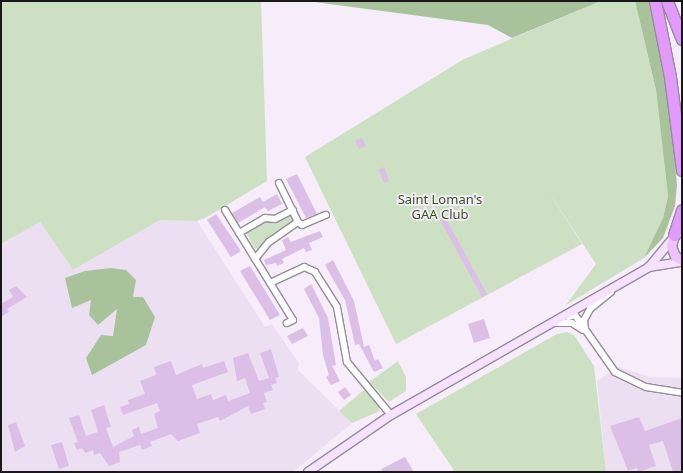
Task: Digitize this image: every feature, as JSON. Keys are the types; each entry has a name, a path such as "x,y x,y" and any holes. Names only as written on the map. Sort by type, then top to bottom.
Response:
{"highway":[{"path":"655,1 670,77 682,170"},
{"path":"667,1 682,40"},
{"path":"676,235 682,210"}],"main road":[{"path":"676,235 672,252 682,261"}],"street":[{"path":"279,183 298,222 302,225 326,215"},
{"path":"225,210 293,320 287,323"},
{"path":"239,233 265,218 275,219 293,210"},
{"path":"255,259 269,242 298,222"},
{"path":"308,472 391,415 649,267 676,235"},
{"path":"649,267 682,261"},
{"path":"270,284 304,267 315,272 337,307 348,362 391,415"},
{"path":"585,331 584,320 590,309 619,285"},
{"path":"557,321 574,314 615,372 646,387 682,393"},
{"path":"557,321 572,323 585,331"}],"shaded area":[{"path":"160,220 197,221 265,327 272,324 299,363 298,370 352,423 293,472 1,472 1,244 40,222 73,270"},
{"path":"618,367 650,377 682,378 682,472 606,472 597,381"}],"green space":[{"path":"1,1 261,1 267,181 207,217 197,221 160,220 73,270 40,222 1,244"},
{"path":"307,1 601,1 512,38 488,25"},
{"name":"Saint Loman's GAA Club","path":"601,1 635,1 656,90 668,196 663,218 644,258 566,305 596,264 545,186 582,244 396,344 305,157 464,59"},
{"path":"635,1 649,1 656,20 670,110 677,185 675,206 663,238 644,258 663,218 668,196 656,90"},
{"path":"292,214 295,223 278,231 258,249 254,248 246,232 265,221"},
{"path":"111,268 126,270 136,280 133,297 143,297 155,317 146,345 92,375 86,358 101,335 113,336 117,309 98,325 89,315 91,300 72,308 65,278 85,271"},
{"path":"567,332 574,335 594,366 606,472 455,472 416,414 557,334"},
{"path":"398,361 406,377 406,391 389,402 369,382"},
{"path":"364,390 376,401 380,411 352,423 339,411"}],"building":[{"path":"362,138 366,146 359,149 355,141"},
{"path":"384,167 389,181 384,183 378,170"},
{"path":"297,174 317,214 306,218 286,179"},
{"path":"277,194 282,204 268,211 265,207 238,223 232,213 260,197 263,202"},
{"path":"216,214 241,251 231,257 207,220"},
{"path":"445,217 487,294 482,297 440,220"},
{"path":"320,231 323,237 309,243 312,250 306,252 304,248 282,259 284,263 277,266 276,263 266,265 264,260 286,250 282,240 288,237 291,242"},
{"path":"333,260 354,301 364,347 369,345 375,361 378,359 383,368 374,372 359,344 355,345 345,300 325,265"},
{"path":"250,266 280,315 270,320 240,271"},
{"path":"311,284 328,318 336,365 332,366 340,381 331,385 326,377 329,375 323,355 319,318 304,289"},
{"path":"16,286 27,297 7,309 9,312 1,317 1,304 13,297 9,290"},
{"path":"484,319 490,338 474,343 468,324"},
{"path":"303,328 308,336 292,344 287,336"},
{"path":"271,349 279,377 275,378 277,383 271,385 273,390 264,393 267,402 263,403 265,409 251,414 248,406 220,421 218,417 197,424 200,433 178,441 171,434 150,442 152,446 142,450 140,445 119,452 120,462 109,466 100,453 94,455 93,450 85,453 82,448 77,450 74,443 78,442 69,418 79,415 86,436 98,432 91,410 104,405 111,427 106,428 113,447 134,436 132,430 139,427 141,434 158,428 154,414 160,411 157,403 123,415 120,407 129,404 128,400 145,394 140,381 156,375 154,367 171,361 176,375 202,364 203,368 224,361 228,372 192,385 197,399 211,394 213,400 226,395 228,401 250,393 245,378 237,381 233,358 248,353 259,381 269,378 260,353"},
{"path":"345,387 351,395 344,400 338,392"},
{"path":"639,417 645,431 682,418 682,472 673,472 663,441 649,445 656,466 638,472 637,468 628,471 610,426"},
{"path":"16,422 25,446 15,452 8,425"},
{"path":"62,442 69,466 59,469 51,445"},
{"path":"405,457 414,472 383,472 381,469"}]}
